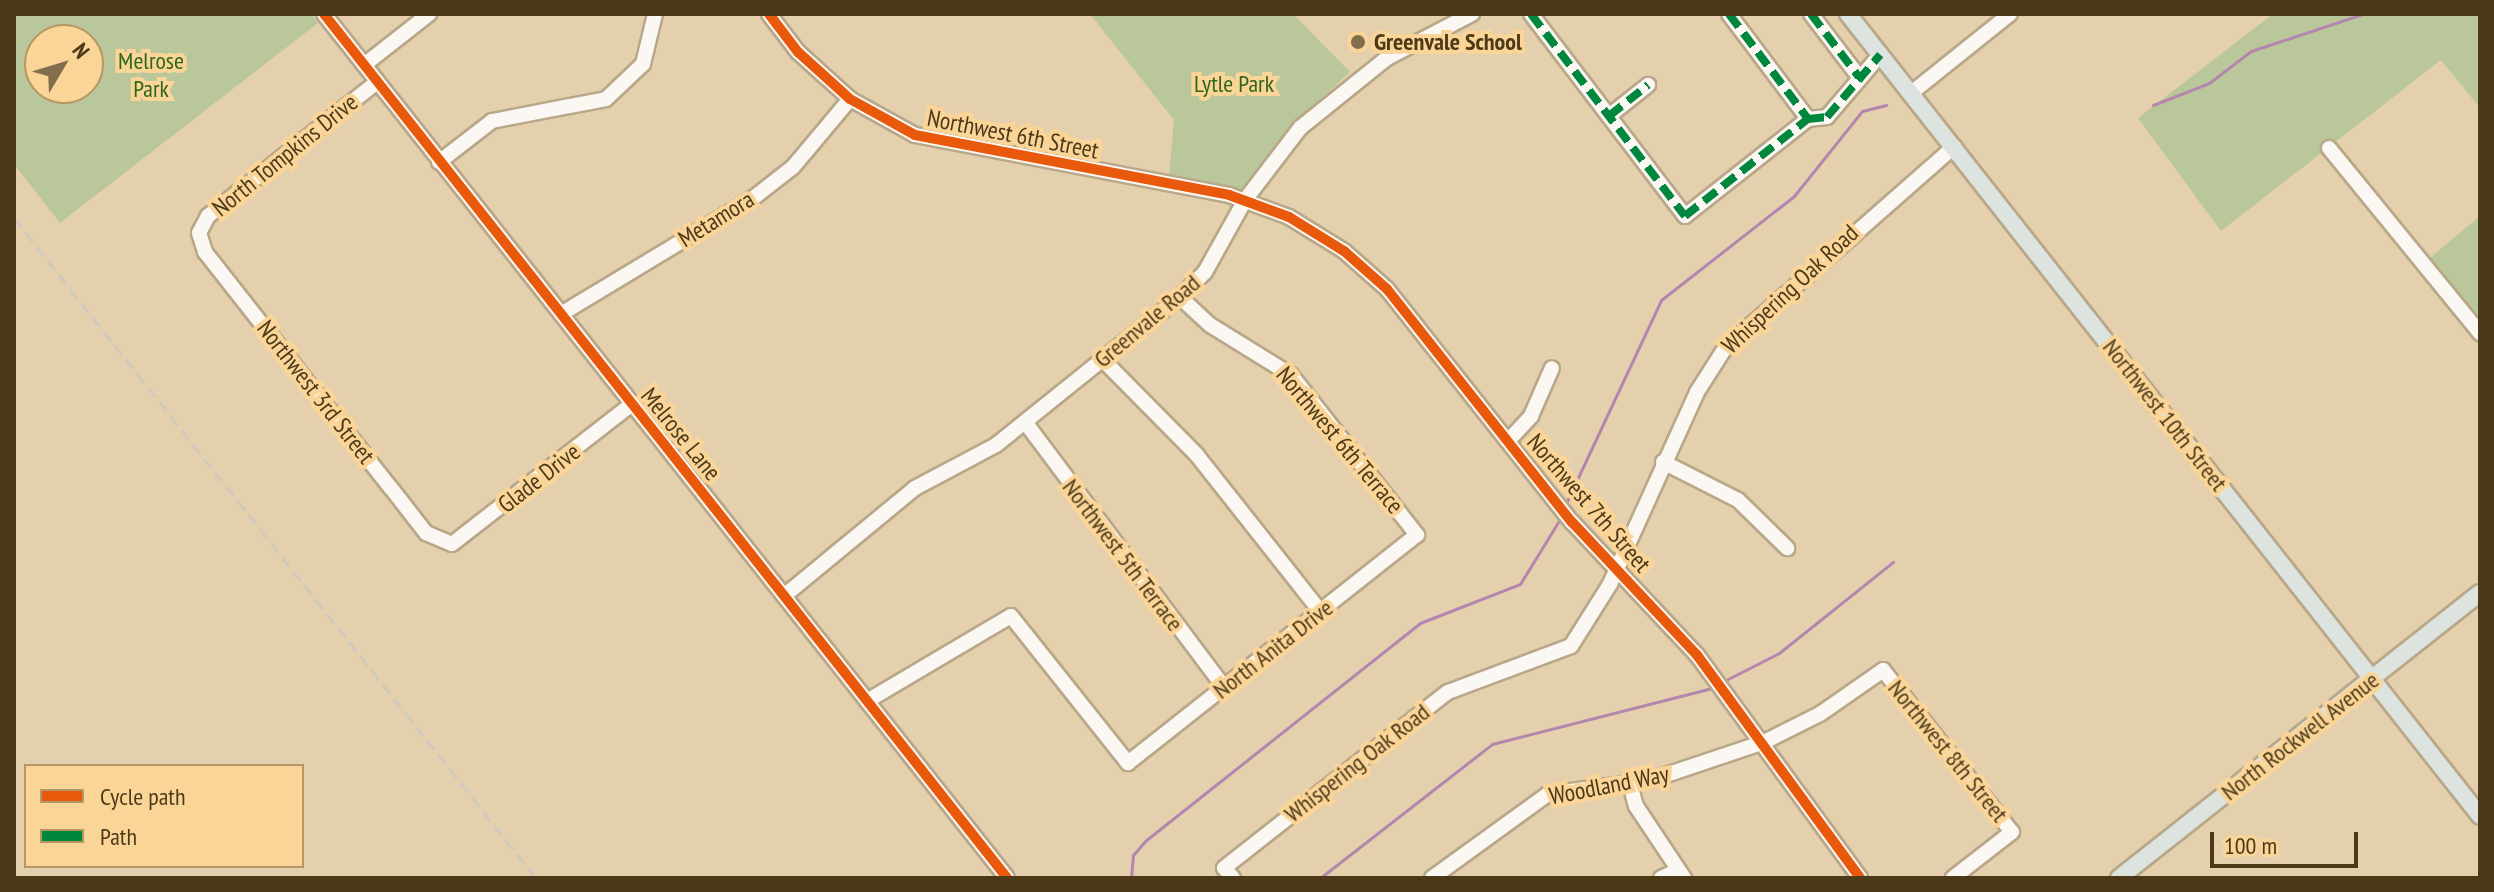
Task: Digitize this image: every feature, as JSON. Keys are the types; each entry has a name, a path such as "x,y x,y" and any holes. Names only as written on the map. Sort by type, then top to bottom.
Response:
{"main road":[{"name":"Northwest 10th Street","path":"1848,14 2480,816"},
{"name":"North Rockwell Avenue","path":"2119,878 2480,593"}],"street":[{"name":"Melrose Lane","path":"324,14 1007,878"},
{"name":"North Tompkins Drive","path":"364,65 429,14"},
{"path":"439,162 492,121 606,99 643,64 655,14"},
{"name":"Northwest 6th Street","path":"769,14 850,99 936,142 1245,200"},
{"name":"Greenvale Road","path":"784,596 915,488 1025,422 1180,297 1205,272 1245,200 1318,111 1387,58 1472,14"},
{"path":"1531,14 1685,216 1808,119 1827,117 1880,55"},
{"path":"1729,14 1808,119"},
{"path":"1811,14 1859,77"},
{"path":"1910,94 2010,14"},
{"name":"North Tompkins Drive","path":"199,233 208,216 377,82"},
{"path":"1609,116 1648,85"},
{"name":"Metamora","path":"561,314 752,199 793,167 850,99"},
{"name":"Whispering Oak Road","path":"1228,873 1448,692 1571,646 1616,568 1663,462 1725,348 1954,147"},
{"path":"2329,148 2480,333"},
{"name":"Northwest 7th Street","path":"1245,200 1318,232 1367,270 1508,441 1719,684 1860,878"},
{"name":"Northwest 3rd Street","path":"199,233 205,252 426,533 443,543"},
{"name":"Northwest 6th Terrace","path":"1180,297 1194,314 1291,375 1417,535"},
{"path":"1102,359 1201,460 1320,611"},
{"path":"1508,441 1531,416 1552,368"},
{"name":"Glade Drive","path":"443,543 459,540 632,404"},
{"name":"Northwest 5th Terrace","path":"1025,422 1224,687"},
{"path":"1663,462 1738,500 1787,548"},
{"name":"North Anita Drive","path":"867,701 1011,616 1128,763 1417,535"},
{"name":"Woodland Way","path":"1432,878 1548,794 1630,784 1764,742 1820,714 1883,670"},
{"name":"Northwest 8th Street","path":"1883,670 2012,832 1953,878"},
{"path":"1630,784 1681,874 1661,878"}],"green space":[{"name":"Melrose Park","path":"14,14 311,14 318,23 60,223 14,164"},
{"name":"Lytle Park","path":"1090,14 1293,14 1350,72 1292,125 1240,190 1169,176 1174,120"},
{"path":"2273,14 2480,14 2480,108 2441,60 2221,231 2138,118"},
{"path":"2480,216 2480,334 2424,263"}],"waterway":[{"path":"2153,105 2209,83 2251,51 2363,14"},
{"path":"1567,501 1661,300 1794,196 1862,111 1886,105"},
{"path":"1131,878 1133,855 1145,841 1420,623 1520,584 1560,519"},
{"path":"1726,680 1779,653 1893,562"},
{"path":"1320,878 1492,744 1711,688"}],"railway":[{"path":"14,218 536,878"}],"marked path":[{"path":"1531,14 1685,216 1808,119"},
{"path":"1729,14 1808,119 1827,117 1880,55"},
{"path":"1811,14 1859,77"},
{"path":"1609,116 1648,85"}],"cycle path":[{"path":"324,14 1007,878"},
{"path":"769,14 798,52 850,99 915,135 1229,195 1289,217 1344,251 1387,289 1572,522 1697,655 1860,878"}],"place":[{"name":"Greenvale School","path":"1358,42"}]}
